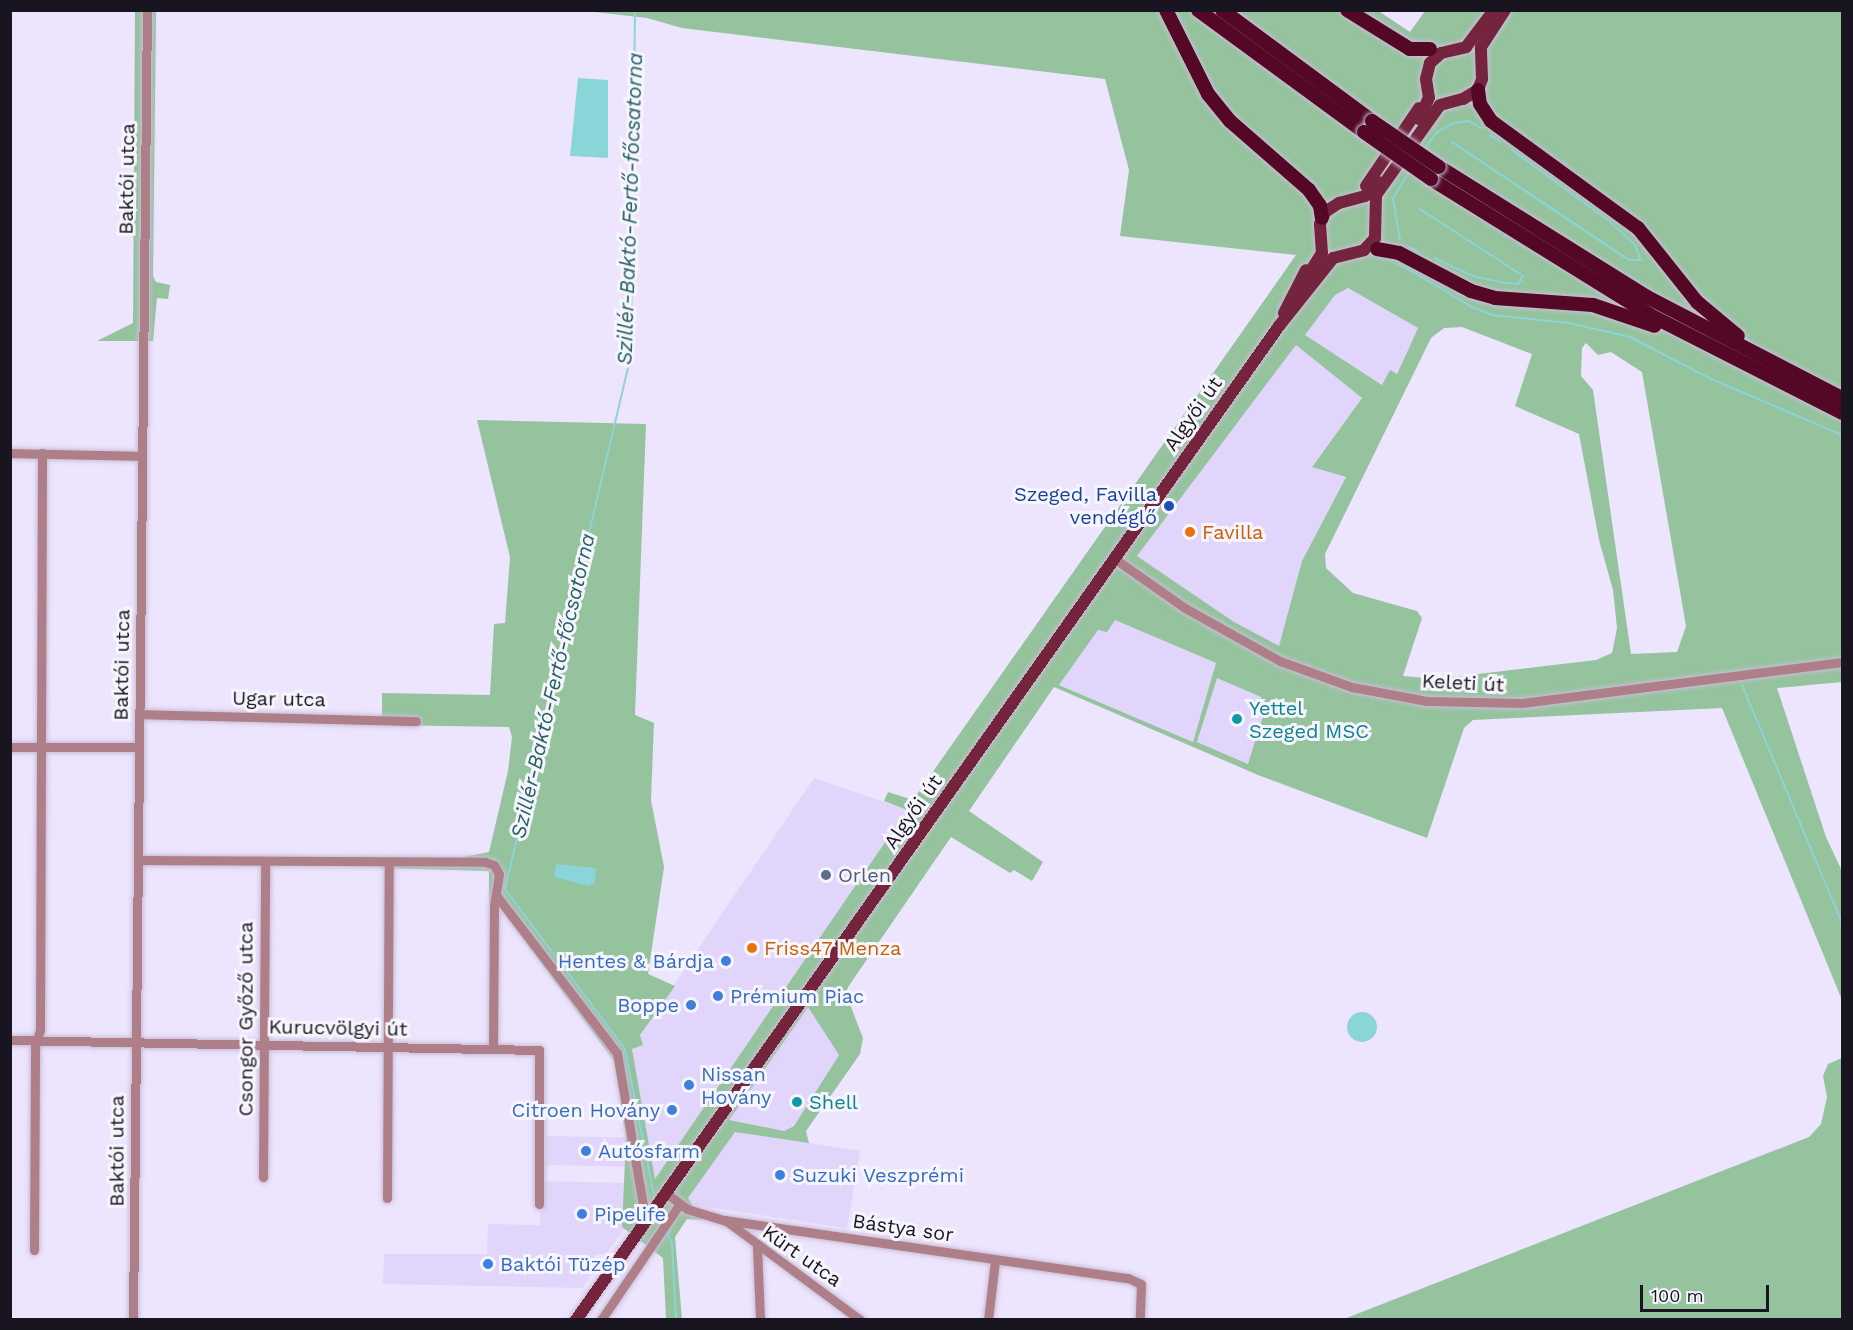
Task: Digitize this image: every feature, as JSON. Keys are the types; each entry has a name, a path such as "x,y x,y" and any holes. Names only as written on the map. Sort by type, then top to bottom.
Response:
{"highway":[{"path":"1166,10 1216,105 1309,190 1321,212"},
{"path":"1198,10 1435,173 1558,261 1711,347 1842,413"},
{"path":"1222,10 1368,127"},
{"path":"1347,10 1410,49 1430,49"},
{"path":"1479,96 1491,121 1638,228 1711,317 1814,384"},
{"path":"1435,173 1610,275 1842,398"},
{"path":"1377,249 1399,253 1471,291 1495,298 1593,305 1711,347"}],"main road":[{"path":"1462,45 1489,10"},
{"path":"1321,212 1339,202 1365,196 1426,109 1430,63 1441,53 1462,45 1494,10"},
{"path":"1324,244 1340,257 1357,260 1377,249 1384,224 1381,200 1388,186 1441,113 1479,96 1489,82 1484,58 1507,10"},
{"path":"1279,326 1314,255 1313,223 1329,199 1362,189 1417,112 1421,102 1419,71 1430,49 1462,45 1484,58"},
{"path":"1279,326 1340,257 1364,250 1375,238 1376,195 1435,110 1479,96"},
{"path":"1279,326 1318,261 1324,244 1321,212"},
{"name":"Algyői út","path":"576,1320 1279,326"}],"street":[{"name":"Baktói utca","path":"134,1320 147,10"},
{"path":"10,453 142,456"},
{"path":"34,1250 37,1040 40,1030 42,453"},
{"name":"Keleti út","path":"1115,559 1185,608 1280,661 1352,687 1427,701 1522,703 1842,662"},
{"name":"Ugar utca","path":"140,714 417,721"},
{"path":"10,747 139,747"},
{"path":"139,860 485,862 494,865 499,874 496,895 493,1049"},
{"name":"Csongor Győző utca","path":"263,1177 264,861"},
{"path":"387,1198 389,863"},
{"path":"496,895 616,1053 648,1218"},
{"name":"Kurucvölgyi út","path":"10,1040 539,1050 539,1204"},
{"name":"Bástya sor","path":"665,1195 679,1205 724,1220 1128,1278 1141,1284 1140,1320"},
{"path":"601,1320 679,1205"},
{"name":"Kürt utca","path":"724,1220 860,1320"},
{"path":"756,1225 755,1245 760,1320"},
{"path":"988,1320 995,1260"}],"shaded area":[{"path":"1377,10 1410,32 1425,11 1842,11 1842,682 1777,688 1826,837 1842,871 1842,1000 1722,708 1473,720 1464,728 1427,838 1258,775 1054,687 969,811 1043,862 1032,881 1014,870 1010,873 951,837 848,987 846,994 863,1038 860,1054 806,1131 809,1143 735,1132 688,1198 702,1220 687,1219 675,1237 682,1319 666,1319 663,1258 622,1227 626,1138 615,1062 497,904 489,903 489,871 381,868 381,858 449,860 489,852 508,771 512,737 509,727 382,725 382,693 490,695 494,624 505,623 510,557 477,420 646,424 635,715 654,723 651,800 664,867 648,974 675,986 640,1035 643,1045 632,1049 655,1179 907,810 884,801 888,792 913,800 1296,255 1120,236 1129,170 1105,79 682,28 647,18 586,11","holes":["1348,288 1418,328 1397,374 1390,370 1382,385 1305,335 1335,295","1462,327 1532,354 1515,406 1579,434 1599,540 1613,590 1617,628 1612,653 1596,660 1437,679 1403,676 1422,618 1417,611 1353,593 1326,568 1325,554 1431,338 1444,328","1586,343 1598,355 1611,352 1642,372 1686,626 1677,652 1631,654 1593,390 1581,376 1582,348","1296,345 1362,398 1312,467 1346,477 1302,561 1279,646 1234,622 1137,556","1115,620 1216,663 1193,742 1059,685 1098,630 1107,632","1217,678 1261,697 1264,713 1248,764 1197,742","808,1007 839,1055 794,1126 784,1131 729,1120"]},
{"path":"135,11 156,11 153,276 156,282 170,285 168,299 157,298 153,341 97,341 133,323"},
{"path":"578,78 608,80 608,158 570,156"},
{"path":"1347,288 1418,328 1396,374 1390,371 1383,385 1305,335 1335,295"},
{"path":"1296,345 1362,398 1312,466 1346,476 1302,561 1279,647 1234,622 1137,556"},
{"path":"1115,620 1216,663 1193,742 1058,684 1098,629"},
{"path":"1217,678 1261,697 1264,713 1249,764 1197,742"},
{"path":"814,778 907,810 655,1180 632,1049 643,1045 640,1035"},
{"path":"556,864 596,868 595,882 589,886 554,877"},
{"path":"808,1007 839,1055 794,1126 784,1131 728,1120"},
{"path":"1362,1012 1368,1013 1376,1021 1376,1033 1368,1041 1362,1042 1356,1041 1348,1033 1347,1027 1348,1021 1356,1013"},
{"path":"1842,1058 1842,1319 1344,1319 1809,1137 1821,1124 1827,1097 1823,1076 1828,1064"},
{"name":"Suzuki Veszprémi","path":"735,1131 860,1151 847,1228 695,1205 687,1199"},
{"name":"Autósfarm","path":"546,1136 626,1137 625,1166 545,1165"},
{"path":"541,1181 627,1183 622,1227 626,1227 606,1254 594,1255 592,1274 583,1288 383,1284 384,1254 487,1254 488,1224 540,1225"}],"waterway":[{"name":"Szillér-Baktó-Fertő-főcsatorna","path":"635,10 631,355 505,889 625,1049 655,1201"},
{"path":"1423,151 1437,132 1453,123 1469,121 1481,128"},
{"path":"1490,135 1500,142"},
{"path":"1452,142 1629,260 1641,260 1635,245 1609,221 1512,150"},
{"path":"1400,240 1393,199 1409,171"},
{"path":"1420,209 1523,276 1518,284 1505,283 1473,276 1435,258"},
{"path":"1410,247 1419,252"},
{"path":"1399,264 1470,306 1492,315 1569,323 1630,337 1709,378 1842,435"},
{"path":"1742,685 1842,923"},
{"name":"Szillér-Baktó-Fertő-főcsatorna","path":"659,1212 664,1223"},
{"name":"Szillér-Baktó-Fertő-főcsatorna","path":"666,1229 672,1243 676,1320"}],"place":[{"name":"Szeged, Favilla vendéglő","path":"1169,506"},
{"name":"Favilla","path":"1190,532"},
{"name":"Yettel Szeged MSC","path":"1237,719"},
{"name":"Orlen","path":"826,875"},
{"name":"Friss47 Menza","path":"752,948"},
{"name":"Hentes & Bárdja","path":"726,961"},
{"name":"Prémium Piac","path":"718,996"},
{"name":"Boppe","path":"691,1005"},
{"name":"Nissan Hovány","path":"689,1085"},
{"name":"Shell","path":"797,1102"},
{"name":"Citroen Hovány","path":"672,1110"},
{"name":"Autósfarm","path":"586,1151"},
{"name":"Suzuki Veszprémi","path":"780,1175"},
{"name":"Pipelife","path":"582,1214"},
{"name":"Baktói Tüzép","path":"488,1264"}]}
